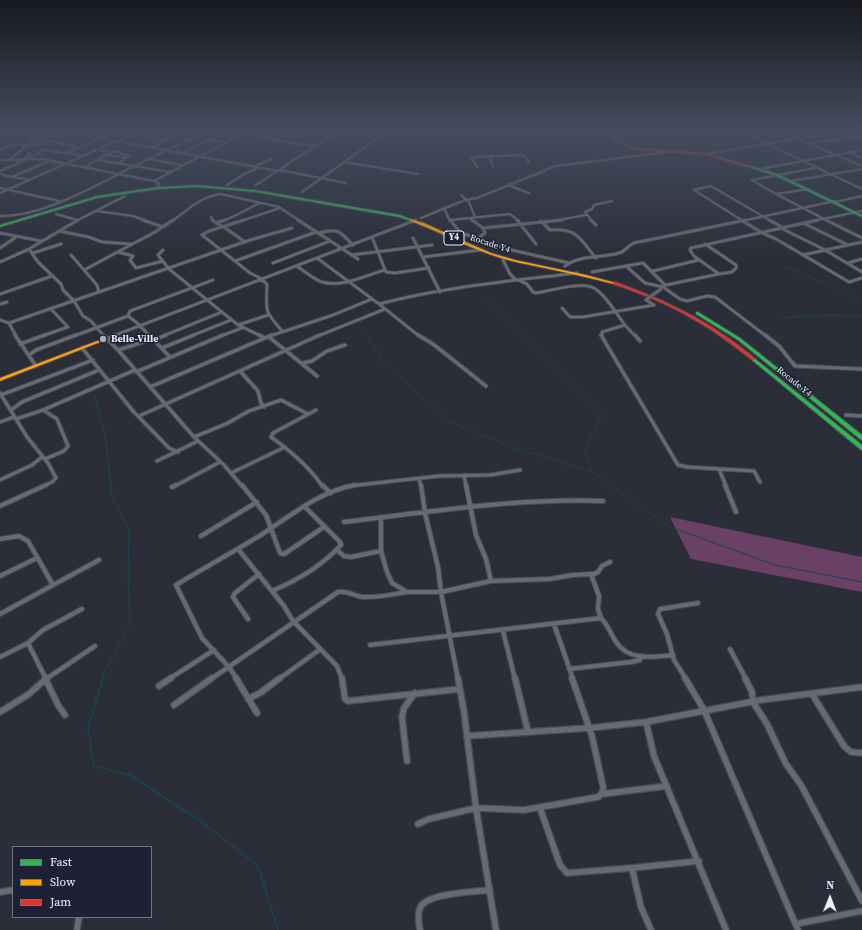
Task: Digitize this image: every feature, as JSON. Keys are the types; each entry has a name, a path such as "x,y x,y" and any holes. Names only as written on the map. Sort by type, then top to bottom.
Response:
{"main road":[{"path":"778,174 862,216"},
{"name":"Rocade Y4","path":"0,223 84,198 114,192 158,186 198,184 258,188 379,208 419,219 483,248 505,254 567,264 653,292 705,317 739,339 862,438"},
{"name":"Rocade Y4","path":"0,226 97,197 158,188 197,186 254,191 419,219 480,250 501,257 578,273 608,281 649,295 700,320 731,341 862,448"},
{"path":"1,378 106,339"}],"street":[{"path":"2,174 30,180"},
{"path":"12,177 18,174"},
{"path":"0,193 43,174"},
{"path":"0,216 10,217 64,200 117,174"},
{"path":"120,174 154,181 159,183 158,186"},
{"path":"154,181 166,174"},
{"path":"226,185 243,174"},
{"path":"256,185 272,174"},
{"path":"301,174 346,183"},
{"path":"302,192 325,174"},
{"path":"106,339 207,299 298,267 317,258 465,200 477,198 533,174"},
{"path":"775,174 752,180 804,209 862,238"},
{"path":"791,181 829,174"},
{"path":"832,174 862,189"},
{"path":"508,184 529,193"},
{"path":"854,185 862,184"},
{"path":"862,272 711,186 693,190 760,232 776,239 848,282 862,278"},
{"path":"0,188 10,189 31,196 64,200"},
{"path":"776,194 809,189"},
{"path":"84,270 163,227 193,204 216,194 261,202 280,208 358,259"},
{"path":"461,195 469,202 476,217"},
{"path":"0,262 29,249 77,220 125,196"},
{"path":"444,208 450,220 461,234 478,238 507,249 567,264 621,253 632,243 714,228 743,220 804,209 862,196"},
{"path":"586,215 585,212 592,209 594,205 612,201"},
{"path":"216,223 236,216 246,209 261,202"},
{"path":"280,208 209,231 202,235 267,285 265,307 268,315 282,331"},
{"path":"719,274 692,254 690,249 705,244 862,210"},
{"path":"97,211 133,216 163,227"},
{"path":"56,214 77,220"},
{"path":"450,220 505,216 508,214 514,216 536,244"},
{"path":"470,218 483,228 569,219 586,215"},
{"path":"586,215 596,225"},
{"path":"211,217 211,219 216,223 245,242"},
{"path":"541,221 550,230 566,230 575,233 596,258"},
{"path":"801,223 849,245"},
{"path":"0,320 9,323 245,242 292,228"},
{"path":"478,238 485,233 483,228"},
{"path":"59,231 86,236 102,242 132,244"},
{"path":"235,261 318,233 329,231 337,231 346,236 353,245"},
{"path":"0,233 42,241"},
{"path":"0,248 16,237"},
{"path":"372,237 385,270 389,273 429,268"},
{"path":"413,238 440,292"},
{"path":"272,263 330,241"},
{"path":"803,255 862,242"},
{"path":"33,253 61,244"},
{"path":"562,308 569,316 573,318 654,305 646,300 663,287 732,272 736,268 736,265 705,244"},
{"path":"351,254 432,245"},
{"path":"29,249 38,262 61,284 63,290 74,301 83,316 118,350 194,437 231,473 257,502 266,515 272,528 280,553 284,554 324,527"},
{"path":"163,250 158,255 169,269 231,320 242,328 267,337 303,363 317,376"},
{"path":"423,257 480,250"},
{"path":"118,252 132,256 130,260 136,268 163,261"},
{"path":"71,255 84,270 85,274 98,285 99,292"},
{"path":"317,258 379,304 420,337 433,344 486,386"},
{"path":"848,263 862,259"},
{"path":"502,260 510,274 517,280 527,284 533,292 536,293 582,285 593,287 602,295 625,325 640,341"},
{"path":"653,271 700,260"},
{"path":"592,272 643,263 653,271 663,287 670,293 687,301 707,296 715,297 780,346 794,366 862,369"},
{"path":"626,266 645,283 663,287"},
{"path":"298,267 321,282 330,283 349,281 385,270"},
{"path":"379,304 397,298 517,280 578,273"},
{"path":"0,294 52,276"},
{"path":"29,355 36,350 128,316 128,313 133,309 213,280"},
{"path":"150,387 282,331 333,315 372,299"},
{"path":"0,304 8,302"},
{"path":"20,344 68,327 51,309"},
{"path":"139,416 284,350 342,325 385,309"},
{"path":"118,350 154,339 222,312"},
{"path":"238,325 268,315"},
{"path":"128,316 141,326 170,357"},
{"path":"162,348 231,320"},
{"path":"9,323 20,344 36,366"},
{"path":"625,325 622,327 605,330 601,335 640,401 656,424 678,464 687,467 754,471 760,482"},
{"path":"0,422 43,410 109,381 242,328"},
{"path":"303,363 312,361 327,351 346,345"},
{"path":"82,348 139,416 169,448 178,452"},
{"path":"0,506 54,481 56,478 15,418 1,394 93,360"},
{"path":"11,410 22,402 99,370"},
{"path":"240,371 258,391 261,403 264,407"},
{"path":"194,437 226,424 249,411 281,400 284,400 308,414"},
{"path":"0,480 32,465 43,458 62,452 68,446 57,419 43,410"},
{"path":"316,410 271,434 271,437 284,447 318,479 324,488 331,493"},
{"path":"846,415 862,416"},
{"path":"157,461 198,441"},
{"path":"231,473 284,447"},
{"path":"172,487 220,462"},
{"path":"719,469 736,512"},
{"path":"257,713 229,667 202,638 186,603 176,586 178,583 238,549 315,500 342,487 359,484 419,480 439,476 504,473 520,470"},
{"path":"464,475 476,535 486,559 491,581"},
{"path":"419,480 422,488 425,513 438,567 441,592 460,689 476,808 496,930"},
{"path":"344,522 521,501 573,499 603,501"},
{"path":"201,536 257,502"},
{"path":"272,592 293,582 320,564 341,544 305,507"},
{"path":"381,517 381,551 387,572 392,583 407,592"},
{"path":"0,539 12,536 22,537 28,541 53,585"},
{"path":"238,549 259,574 293,621 337,666 341,674 345,699 348,701 460,689"},
{"path":"336,550 344,556 350,558 381,551"},
{"path":"0,576 38,558"},
{"path":"0,614 99,560"},
{"path":"174,705 293,621 313,610 334,594 340,592 363,597 407,592 441,592 491,581 550,580 598,572 602,566 610,562"},
{"path":"248,619 233,597 235,593 259,574"},
{"path":"591,574 599,596 598,606 601,618 606,622 616,642 624,651 630,655 673,656"},
{"path":"698,603 683,604 660,609 658,612 667,634 673,656 704,710 797,927 862,912"},
{"path":"0,657 28,643 43,630 82,609"},
{"path":"370,645 502,631 601,618"},
{"path":"554,624 595,746 604,786 602,794"},
{"path":"502,631 528,732"},
{"path":"28,643 58,705 65,715"},
{"path":"0,712 30,694 66,664 95,646"},
{"path":"730,649 752,692 754,702 767,724 786,764 801,786 862,901"},
{"path":"159,686 214,650"},
{"path":"248,699 260,693 320,650"},
{"path":"569,669 631,662 640,660 642,656"},
{"path":"467,736 589,728 646,722 704,710 862,687"},
{"path":"407,761 402,717 404,708 415,693"},
{"path":"812,694 844,746 851,752 862,753"},
{"path":"646,722 654,756 699,861 726,930"},
{"path":"418,824 429,819 476,808 524,810 540,808 602,794 667,786"},
{"path":"540,808 560,865 567,873 582,873 699,861"},
{"path":"632,868 641,907 650,930"},
{"path":"0,892 12,890"},
{"path":"420,930 418,916 420,907 424,902 434,897 490,890"},
{"path":"77,930 79,918"}],"shaded area":[{"path":"670,517 862,557 862,592 691,559"}],"waterway":[{"path":"783,266 843,291 862,302"},
{"path":"486,298 526,340 602,414 585,448 592,472"},
{"path":"779,318 830,315 862,316"},
{"path":"366,334 383,361 448,421 512,447 592,472"},
{"path":"93,392 105,434 112,495 129,531 128,574 130,624 102,679"},
{"path":"592,472 668,526 775,565 862,582"},
{"path":"103,678 88,728 94,766 130,775 202,822 258,866 278,930"}],"traffic: fast":[{"path":"775,174 862,216"},
{"path":"0,226 97,197 158,188 197,186 255,191 400,216 411,220"},
{"path":"697,313 739,339 862,438"},
{"path":"753,359 862,448"}],"traffic: slow":[{"path":"411,220 434,228 478,249 501,257 614,283"},
{"path":"0,380 106,339"}],"traffic: jam":[{"path":"614,283 653,297 688,314 720,334 753,359"}],"place":[{"name":"Belle-Ville","path":"103,339"}]}
